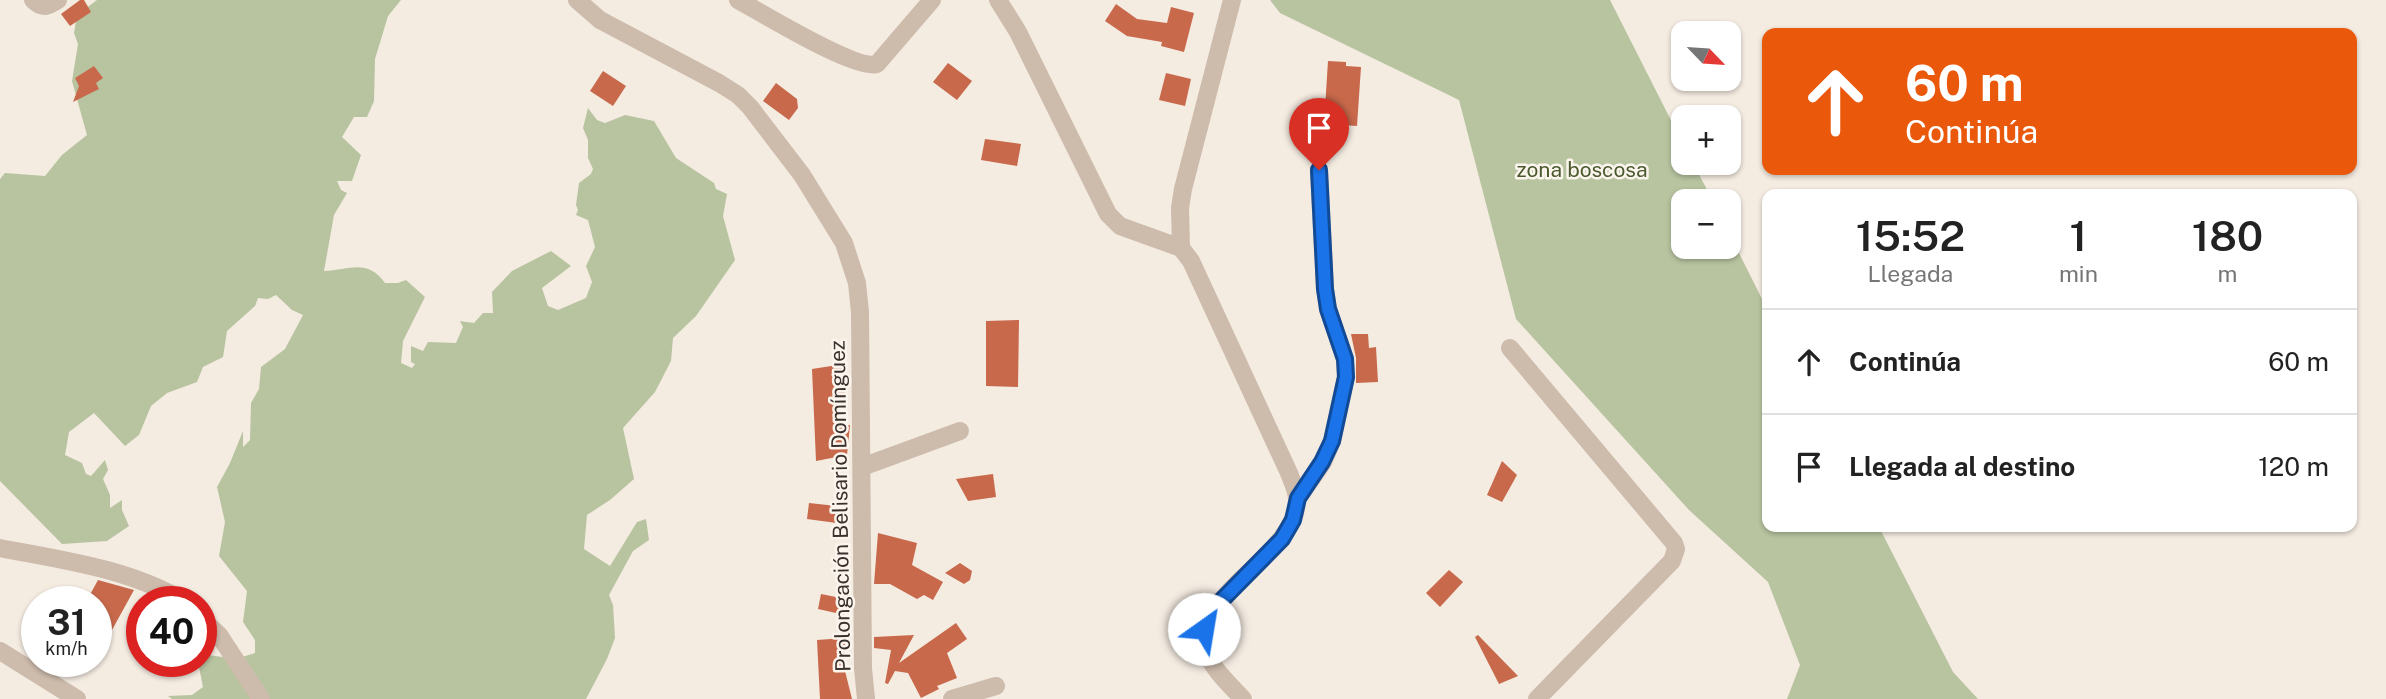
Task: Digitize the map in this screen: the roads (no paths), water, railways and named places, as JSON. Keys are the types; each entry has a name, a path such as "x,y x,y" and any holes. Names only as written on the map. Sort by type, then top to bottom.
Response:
{"street":[{"path":"33,0 42,7 47,7 58,0"},
{"name":"Prolongación Belisario Domínguez","path":"577,0 600,20 738,95 802,175 844,243 857,283 860,312 863,668 866,699"},
{"path":"738,0 869,66 877,64 932,0"},
{"path":"998,0 1018,32 1108,214 1120,226 1181,248 1191,261 1298,498"},
{"path":"1181,248 1180,208 1231,0"},
{"path":"1243,699 1205,651 1204,629 1215,607 1282,539 1293,520 1298,498 1322,462 1332,441 1346,377 1342,344 1328,309 1325,289 1319,170"},
{"path":"1510,348 1676,549 1671,561 1537,699"},
{"path":"862,467 960,431"},
{"path":"0,548 80,564 154,586"},
{"path":"217,633 261,699"},
{"path":"0,651 77,699"},
{"path":"952,699 996,686"}],"park label":[{"name":"zona boscosa","path":"1582,169"}]}
